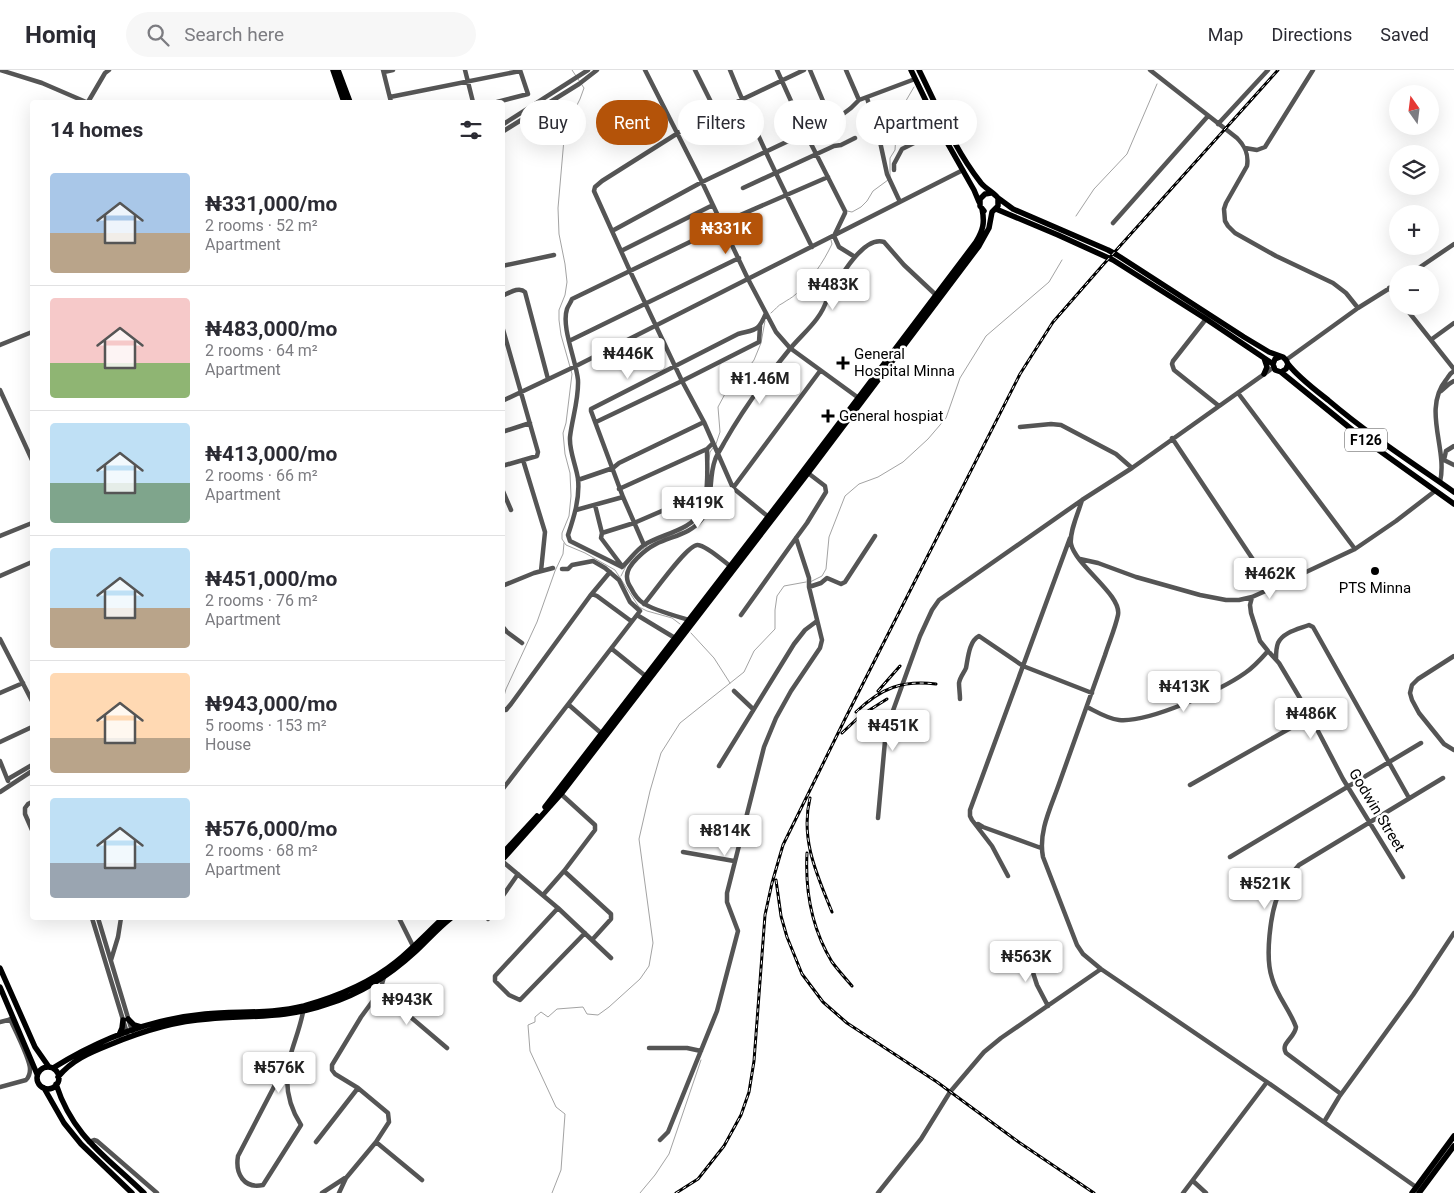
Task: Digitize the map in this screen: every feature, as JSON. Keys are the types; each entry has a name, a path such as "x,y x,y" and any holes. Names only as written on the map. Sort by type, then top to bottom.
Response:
{"main road":[{"path":"333,70 343,100"},
{"path":"338,70 349,100"},
{"path":"911,70 925,100"},
{"name":"F126","path":"919,70 964,159 981,183 991,193 1013,209 1108,250 1115,258 1264,358 1275,370 1281,372 1347,426 1454,504"},
{"path":"505,858 561,794 730,566 808,473 976,242 984,226 982,209 949,145"},
{"path":"979,202 984,194 991,193"},
{"path":"505,851 543,809 647,677 979,246 998,206 998,198"},
{"name":"F126","path":"982,209 1025,221 1115,258 1280,357 1346,416 1454,492"},
{"path":"1273,366 1275,359 1280,357"},
{"path":"1264,358 1267,367 1264,374"},
{"path":"1281,372 1286,369 1287,362"},
{"path":"44,1088 52,1088 56,1084 58,1077 80,1057 141,1028 196,1015 282,1010 303,1006 347,991 374,977 395,962 441,920"},
{"path":"37,1074 43,1068 51,1068 78,1053 119,1035 197,1020 266,1017 303,1012 330,1004 384,977 415,952 449,920"},
{"path":"0,968 35,1047 51,1068 57,1072 58,1077"},
{"path":"0,987 37,1074 38,1082 44,1088 64,1123 81,1144 132,1193"},
{"path":"119,1035 125,1019 141,1028"},
{"path":"56,1084 72,1120 89,1142 144,1193"},
{"path":"1418,1190 1454,1136"},
{"path":"1412,1193 1418,1190 1454,1146"}],"street":[{"path":"0,70 42,83 82,100"},
{"path":"88,100 105,73 109,70"},
{"path":"393,70 384,71 391,100 520,70 528,94 505,100"},
{"path":"465,70 473,100"},
{"path":"505,130 579,84 597,70"},
{"path":"644,70 678,133 602,181 595,187 595,196 682,381 704,422 733,488 770,518"},
{"path":"695,70 710,100"},
{"path":"730,70 742,100 804,70"},
{"path":"777,70 791,100"},
{"path":"810,70 823,100"},
{"path":"846,70 859,100 915,79"},
{"path":"1150,70 1237,138 1245,148 1248,160 1247,166 1226,202 1224,209 1224,216 1228,226 1245,239 1268,252 1333,283 1346,293 1358,308"},
{"path":"1218,124 1268,70"},
{"path":"1245,148 1257,150 1265,147 1313,70"},
{"path":"505,122 586,72"},
{"path":"866,98 877,128 889,180 900,202"},
{"path":"846,111 856,103"},
{"path":"1113,223 1208,116"},
{"path":"743,188 855,138"},
{"path":"684,145 748,279 776,332 790,348 860,399"},
{"path":"762,145 812,247"},
{"path":"612,231 702,182 778,145"},
{"path":"812,145 845,212 834,236 839,247 855,257"},
{"path":"894,170 894,164 902,149 910,145"},
{"path":"505,400 576,366 963,170"},
{"path":"622,567 570,541 568,535 576,510 578,480 570,445 578,386 576,366 569,341 566,320 567,309 572,299 722,224 828,177"},
{"path":"621,252 714,205"},
{"path":"689,620 644,604 636,597 627,580 628,572 645,551 656,544 688,531 702,518 710,501 714,462 718,453 753,399 790,348 806,332 826,305 827,299 855,257 873,241 884,242 904,265 936,295"},
{"path":"1423,265 1454,244"},
{"path":"505,265 554,255"},
{"path":"569,341 739,258"},
{"path":"1287,362 1358,308 1389,288"},
{"path":"505,295 519,289 525,292 548,380"},
{"path":"596,422 759,342 760,326 766,313"},
{"path":"1412,315 1446,358 1452,372 1451,379 1454,381 1439,394"},
{"path":"1206,319 1172,364 1174,370 1219,406"},
{"path":"1432,339 1454,323"},
{"path":"644,545 619,489 591,411 592,408 738,334 760,326"},
{"path":"0,345 30,333"},
{"path":"505,333 538,452 537,456 505,465"},
{"path":"878,818 886,730 920,636 935,605 945,595 1082,500 1132,468 1273,366"},
{"path":"733,488 820,371"},
{"path":"1440,482 1443,459 1435,409 1439,394 1452,372"},
{"path":"0,390 30,456"},
{"path":"1238,393 1355,549"},
{"path":"578,480 613,468 619,463 704,422"},
{"path":"505,431 530,423"},
{"path":"1020,427 1061,425 1116,454 1132,468"},
{"path":"1172,438 1272,588"},
{"path":"619,489 707,449 713,443"},
{"path":"1443,459 1446,451 1454,446"},
{"path":"622,567 644,545 688,525 702,510 706,492 707,449"},
{"path":"1443,459 1454,465"},
{"path":"523,460 545,532 541,571"},
{"path":"740,615 808,523 826,492 825,486 808,473"},
{"path":"1080,559 1098,562 1136,577 1200,595 1226,600 1238,600 1252,597 1355,549 1435,491"},
{"path":"602,533 634,523 706,492"},
{"path":"505,496 510,510"},
{"path":"576,510 623,497"},
{"path":"1008,876 992,846 972,820 970,810 1071,537 1082,500"},
{"path":"595,505 602,533 601,538 622,567"},
{"path":"0,536 30,524"},
{"path":"809,586 821,583 827,578 841,584 845,582 875,536"},
{"path":"1071,537 1074,550 1112,598 1118,613 1092,694 1044,826 1041,848 1077,946 1083,954 1101,969 1267,1082 1418,1190"},
{"path":"660,1140 668,1132 717,1011 738,931 726,902 726,893 764,748 776,718 791,691 820,648 822,640 809,586 809,578 796,538"},
{"path":"644,604 680,558 694,545 705,547 730,566"},
{"path":"505,786 640,611 630,602 619,580 593,562 572,565 568,569 562,568"},
{"path":"0,576 30,563"},
{"path":"505,585 553,568"},
{"path":"505,709 512,704 610,572"},
{"path":"592,594 631,621"},
{"name":"Godwin Street","path":"1252,597 1250,605 1252,620 1260,641 1276,659 1348,787 1403,877"},
{"path":"637,615 675,638"},
{"path":"720,766 794,644 805,630 817,621"},
{"path":"1276,659 1278,643 1283,637 1308,625 1313,627 1409,798"},
{"path":"505,630 522,643"},
{"path":"960,699 960,678 965,671 969,652 979,636 1023,666 1092,694"},
{"path":"1,642 30,697"},
{"path":"612,649 647,677"},
{"path":"1087,707 1118,720 1145,718 1212,691 1245,673 1268,651"},
{"path":"1454,656 1412,684 1410,693 1412,700 1425,720 1444,744 1454,750"},
{"path":"0,693 23,682"},
{"path":"734,691 753,709"},
{"path":"569,705 601,733"},
{"path":"1190,785 1310,717"},
{"path":"0,742 30,728"},
{"path":"1230,857 1421,743"},
{"path":"0,761 10,785"},
{"path":"8,779 30,766"},
{"path":"0,792 30,773"},
{"path":"1341,1094 1286,1053 1284,1049 1284,1046 1295,1032 1296,1027 1271,977 1270,931 1278,894 1292,873 1300,865 1443,778"},
{"path":"544,895 596,827 561,794"},
{"path":"30,803 25,808 25,814 30,825"},
{"path":"972,820 983,828 1041,848"},
{"path":"682,852 734,861"},
{"path":"505,863 544,895 611,958"},
{"path":"564,871 611,914 611,919 592,940"},
{"path":"505,893 518,874"},
{"path":"558,908 495,976 494,981 507,994 520,1000 585,933"},
{"path":"93,920 130,1033"},
{"path":"99,920 125,1019"},
{"path":"111,962 121,920"},
{"path":"400,920 413,946"},
{"path":"1324,1122 1341,1094 1413,995 1454,934"},
{"path":"1026,950 1037,986 1048,1006"},
{"path":"878,1193 921,1139 950,1092 984,1052 1001,1038 1101,969"},
{"path":"339,1193 346,1178 376,1142 389,1122 388,1113 358,1088 335,1074 332,1070 332,1065 361,1017 380,991 384,977"},
{"path":"380,991 447,1048"},
{"path":"290,1056 287,1086 292,1109 301,1125 263,1185 248,1184 242,1179 238,1171 238,1156 290,1056 303,1012"},
{"path":"0,1022 12,1019 29,1064 30,1074 26,1080 0,1087"},
{"path":"649,1048 687,1048 700,1051"},
{"path":"1183,1193 1267,1082"},
{"path":"316,1142 358,1088"},
{"path":"89,1142 94,1140 102,1145 157,1193"},
{"path":"376,1142 422,1180"},
{"path":"322,1193 346,1178"},
{"path":"1192,1181 1206,1193"}],"waterway":[{"path":"572,70 576,76"},
{"path":"578,79 584,88 569,121 564,139 558,208 559,234 567,282 565,295 559,310 559,320 561,335 572,374 563,433 565,454 570,473 571,496 569,516 562,533 562,539 566,545 585,553 615,570 639,607 672,618 680,624"},
{"path":"1076,216 1094,189 1127,154 1157,84"},
{"path":"890,178 890,158 895,150 895,123 914,87"},
{"path":"847,211 852,212 861,207 873,191 888,180"},
{"path":"771,313 801,289 812,277 832,244 831,240"},
{"path":"810,582 822,576 826,569 829,537 845,496 859,484 878,477 903,462 928,439 946,418 960,378 986,336 1049,282 1062,260"},
{"path":"716,444 720,432 718,407 726,392 754,360 761,343 765,321"},
{"path":"709,460 710,452 713,448"},
{"path":"697,520 706,504"},
{"path":"505,692 537,622 563,554 564,543"},
{"path":"640,551 647,546"},
{"path":"621,576 627,564"},
{"path":"552,1193 561,1170 565,1114 556,1107 530,1051 528,1025 535,1022 535,1017 541,1012 548,1017 557,1009 583,1007 587,1014 598,1015 640,979 649,966 653,943 639,839 661,753 680,723 744,672 754,651 775,629 777,596 784,586 806,582"},
{"path":"691,633 714,658 730,683"},
{"path":"640,1193 669,1154 701,1060"}],"railway":[{"path":"676,1193 698,1179 724,1146 741,1115 749,1092 754,1061 765,915 783,845 1020,374 1053,322 1278,70"},
{"path":"878,691 900,666"},
{"path":"856,712 874,697 893,687 913,683 936,684"},
{"path":"842,733 860,716 887,699"},
{"path":"810,798 807,813 809,842 816,870 832,912"},
{"path":"807,853 807,881 811,909 819,936 832,962 852,986"},
{"path":"776,880 781,916 787,937 802,974 823,1002 847,1023 937,1082 1020,1143 1094,1193"}],"place":[{"name":"General Hospital Minna","path":"843,363"},
{"name":"General hospiat","path":"828,416"},
{"name":"PTS Minna","path":"1375,571"}]}
